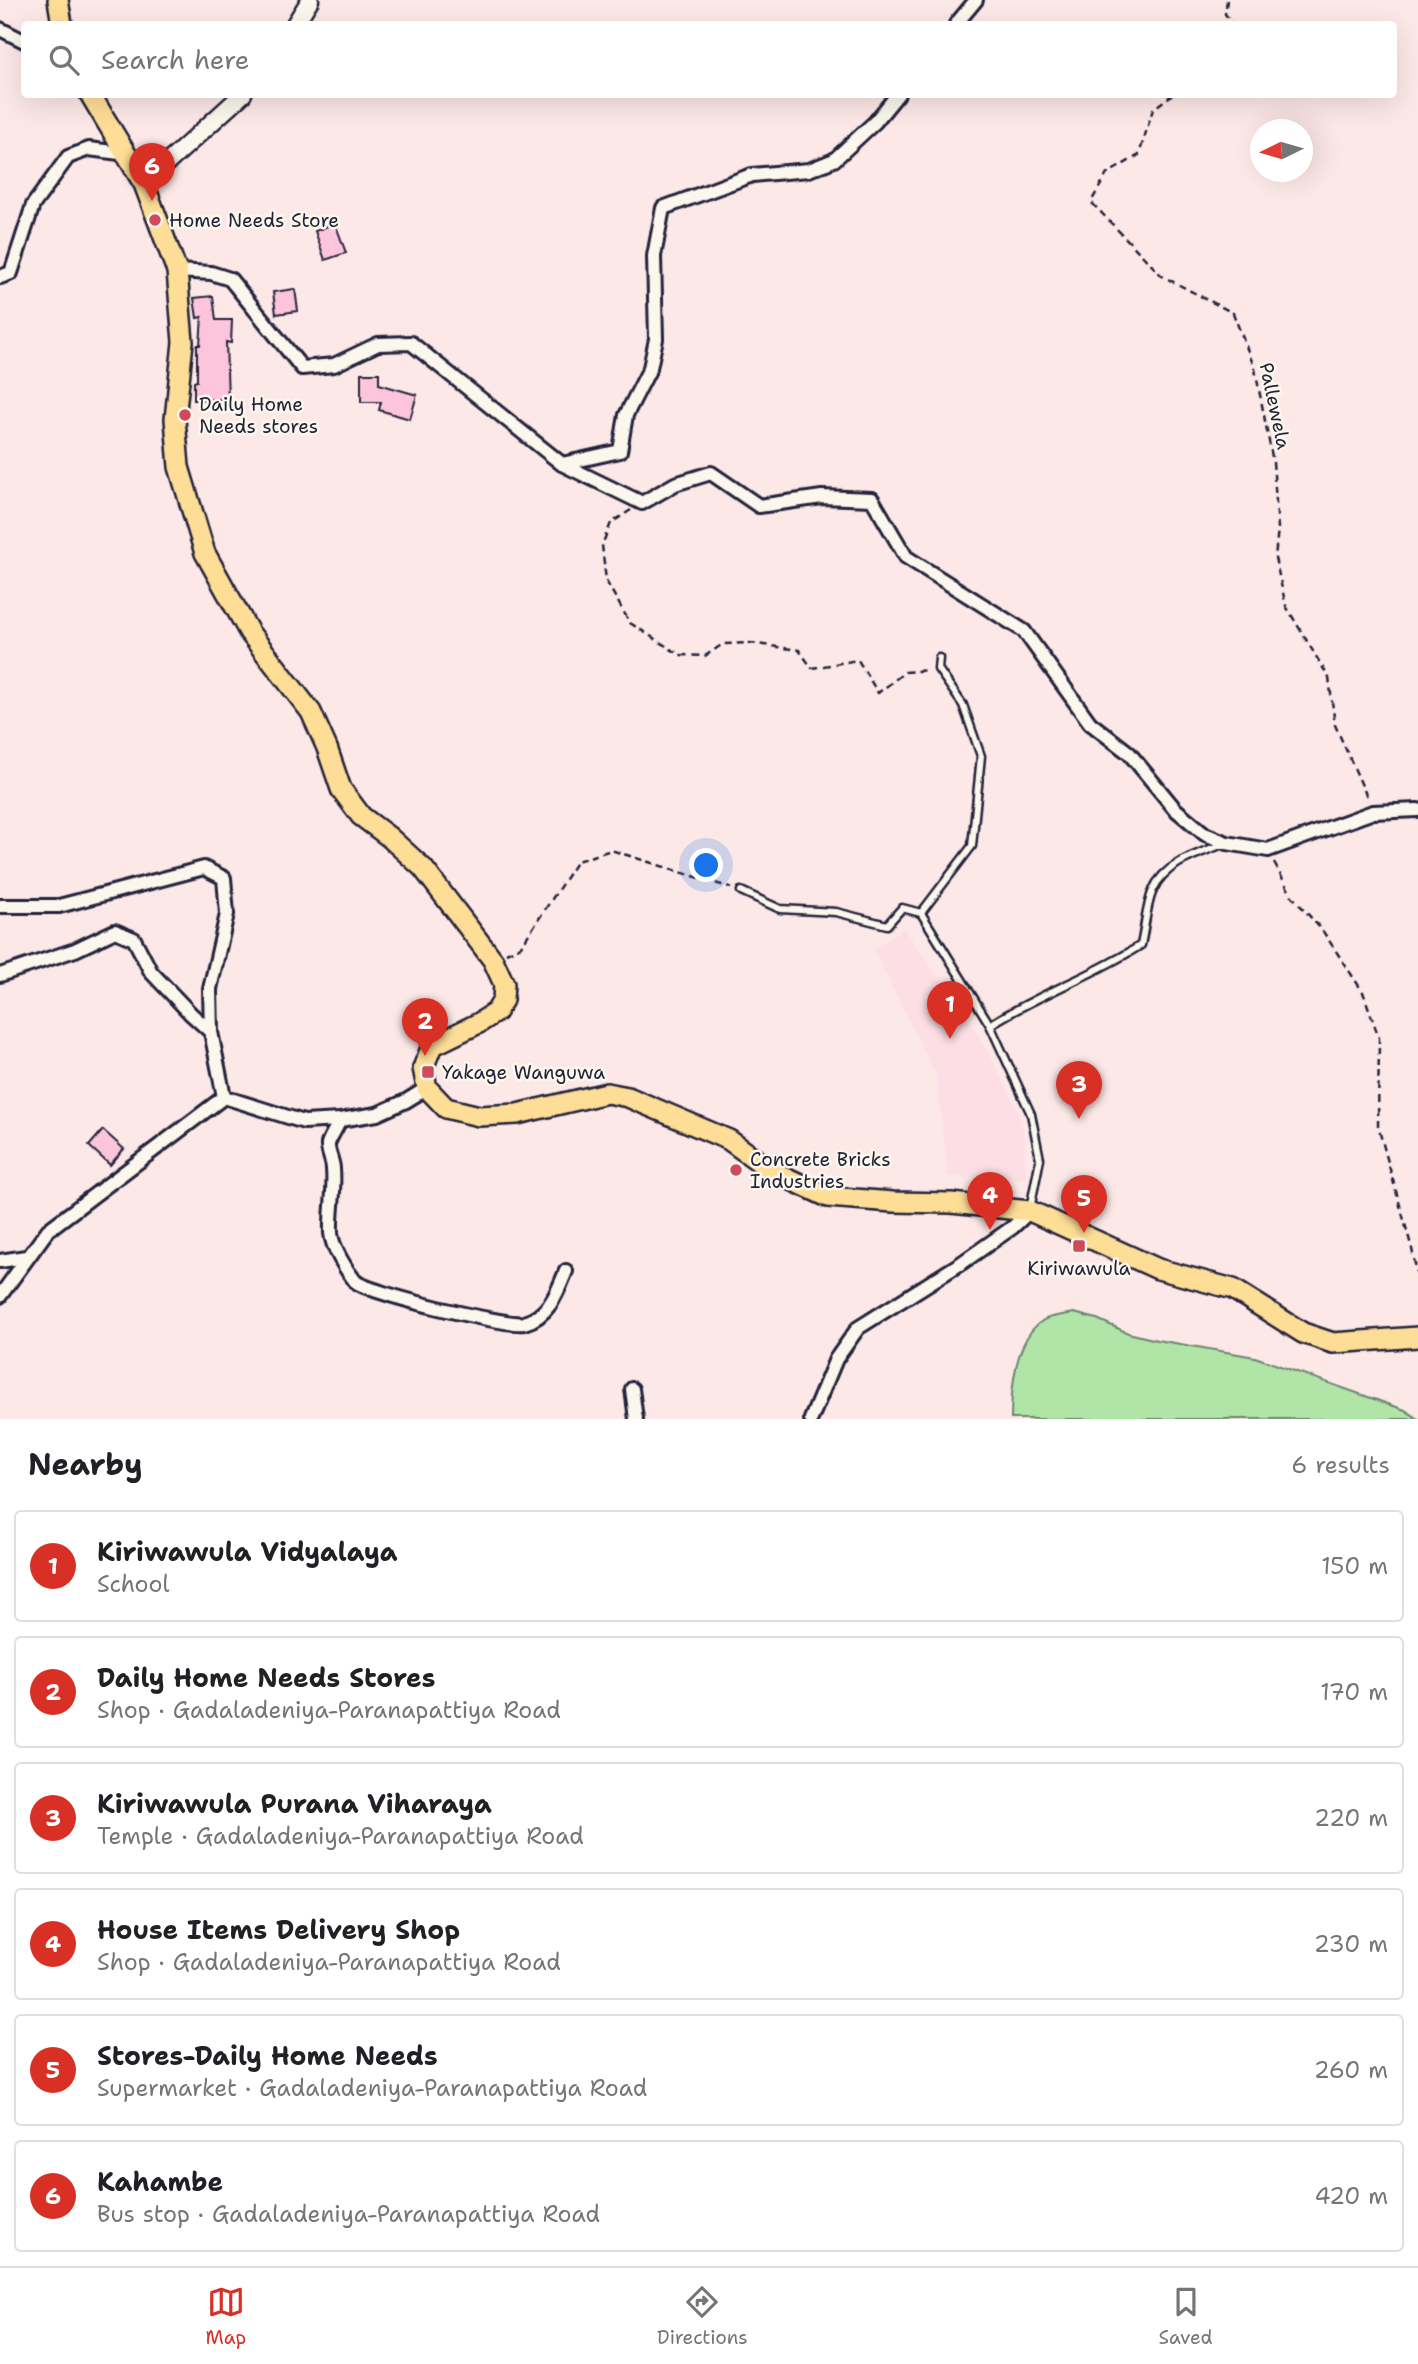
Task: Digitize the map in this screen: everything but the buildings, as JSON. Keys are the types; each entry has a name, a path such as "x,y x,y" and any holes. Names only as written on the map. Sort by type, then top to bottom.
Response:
{"main road":[{"path":"58,0 62,21"},
{"path":"92,98 144,184 177,271 183,342 175,419 179,467 205,553 249,632 311,712 341,789 360,816 389,837 423,868 493,960 504,984 503,1000 496,1012 432,1046 423,1068 427,1088 446,1108 479,1116 517,1114 607,1093 628,1097 729,1140 772,1171 828,1197 951,1203 1030,1211 1158,1269 1233,1289 1303,1333 1333,1343 1418,1337"}],"street":[{"path":"297,21 310,0"},
{"path":"958,21 976,0"},
{"path":"0,29 21,40"},
{"path":"144,184 239,98"},
{"path":"562,464 620,452 626,415 650,368 656,339 654,256 663,208 752,175 809,170 834,160 875,122 895,98"},
{"path":"0,277 11,273 33,205 68,157 89,149 127,154"},
{"path":"177,271 211,273 230,279 302,368 334,365 378,344 411,343 562,464 642,503 675,484 711,473 759,506 822,497 872,499 906,557 1024,631 1090,723 1129,752 1175,810 1205,834 1227,843 1268,850 1373,812 1418,810"},
{"path":"0,906 59,906 204,868 224,878 227,914 210,989 212,1032 224,1097"},
{"path":"0,975 75,950 115,931 134,939 151,972 212,1032"},
{"path":"224,1097 304,1122 377,1114 427,1088"},
{"path":"0,1296 48,1230 224,1097"},
{"path":"340,1120 328,1147 332,1158 334,1187 331,1236 356,1283 475,1318 522,1323 541,1315 553,1301 566,1271"},
{"path":"811,1419 836,1359 859,1328 963,1262 1013,1227 1030,1211"},
{"path":"0,1261 26,1257"},
{"path":"632,1389 636,1419"}],"lane":[{"path":"921,913 972,846 981,756 963,705 938,669 939,658"},
{"path":"990,1025 1113,964 1141,945 1153,891 1160,880 1182,860 1227,843"},
{"path":"741,891 780,909 835,912 887,925 902,908 921,913 990,1025 1031,1114 1040,1158 1030,1211"}],"path":[{"path":"1227,0 1225,14 1231,21"},
{"name":"Pallewela","path":"1168,98 1153,109 1139,155 1107,174 1091,202 1162,276 1233,313 1255,369 1273,462 1279,528 1275,558 1286,606 1329,678 1335,724 1373,812"},
{"path":"642,503 611,523 602,545 606,581 631,623 680,655 705,656 723,644 750,643 799,650 812,668 858,660 878,693 905,672 938,669"},
{"path":"493,960 521,946 577,861 611,850 741,891"},
{"path":"1268,850 1292,896 1322,930 1363,992 1379,1038 1378,1126 1418,1279"}],"shaded area":[{"path":"903,928 971,1022 1007,1087 1018,1111 1025,1139 1025,1178 948,1176 936,1075 874,950"}],"green space":[{"path":"1074,1313 1097,1319 1128,1333 1255,1357 1405,1410 1418,1419 1011,1419 1016,1366 1026,1340 1033,1329 1045,1319"}],"place":[{"name":"Kahambe","path":"152,201"},
{"name":"Home Needs Store","path":"155,220"},
{"name":"Daily Home Needs stores","path":"185,415"},
{"name":"Kiriwawula Vidyalaya","path":"950,1039"},
{"name":"Daily Home Needs Stores","path":"425,1056"},
{"name":"Yakage Wanguwa","path":"428,1072"},
{"name":"Kiriwawula Purana Viharaya","path":"1079,1119"},
{"name":"Concrete Bricks Industries","path":"736,1170"},
{"name":"House Items Delivery Shop","path":"990,1230"},
{"name":"Stores-Daily Home Needs","path":"1084,1233"},
{"name":"Kiriwawula","path":"1079,1246"}]}
